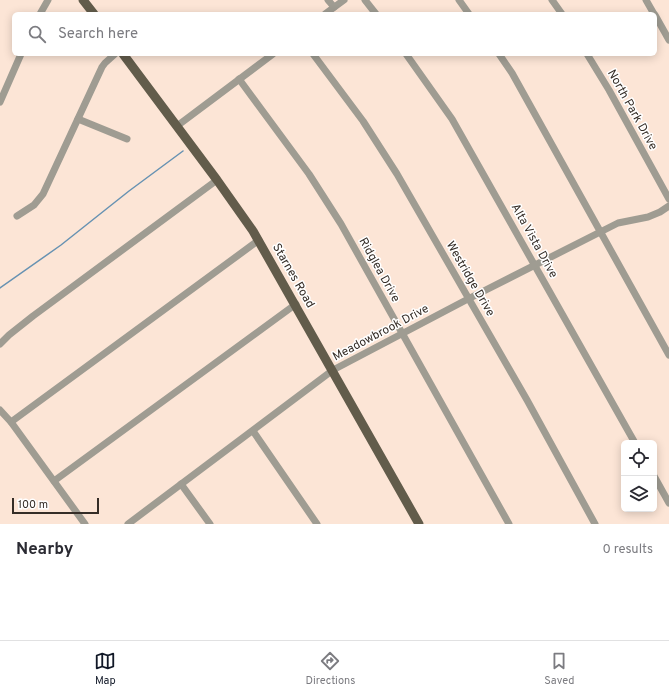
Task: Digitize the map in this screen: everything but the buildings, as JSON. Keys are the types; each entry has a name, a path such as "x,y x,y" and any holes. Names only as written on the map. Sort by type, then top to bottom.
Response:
{"main road":[{"path":"83,0 92,12"},
{"name":"Starnes Road","path":"124,56 217,180 259,240 419,524"}],"street":[{"path":"41,12 48,0"},
{"path":"328,0 334,8"},
{"path":"328,12 344,0"},
{"path":"366,0 375,12"},
{"path":"458,0 467,12"},
{"path":"552,0 561,12"},
{"path":"646,0 653,12"},
{"path":"657,19 669,40"},
{"path":"0,102 20,56"},
{"path":"17,216 34,205 44,194 102,67 113,56"},
{"path":"177,126 270,56"},
{"name":"Westridge Drive","path":"314,56 363,121 397,174 527,400 595,524"},
{"name":"Alta Vista Drive","path":"407,56 452,119 633,440"},
{"path":"500,56 512,73 669,355"},
{"name":"North Park Drive","path":"588,56 669,199"},
{"name":"Ridglea Drive","path":"239,79 288,145 341,224 509,524"},
{"path":"78,119 127,139"},
{"path":"0,344 33,316 217,180"},
{"name":"Meadowbrook Drive","path":"128,524 333,370 601,231 618,223 660,212 669,206"},
{"path":"11,422 259,240"},
{"path":"54,481 296,304"},
{"path":"0,410 11,422 85,524"},
{"path":"253,431 317,524"},
{"path":"657,481 669,503"},
{"path":"182,484 210,524"}],"waterway":[{"path":"0,288 61,245 129,191 183,151"}]}
